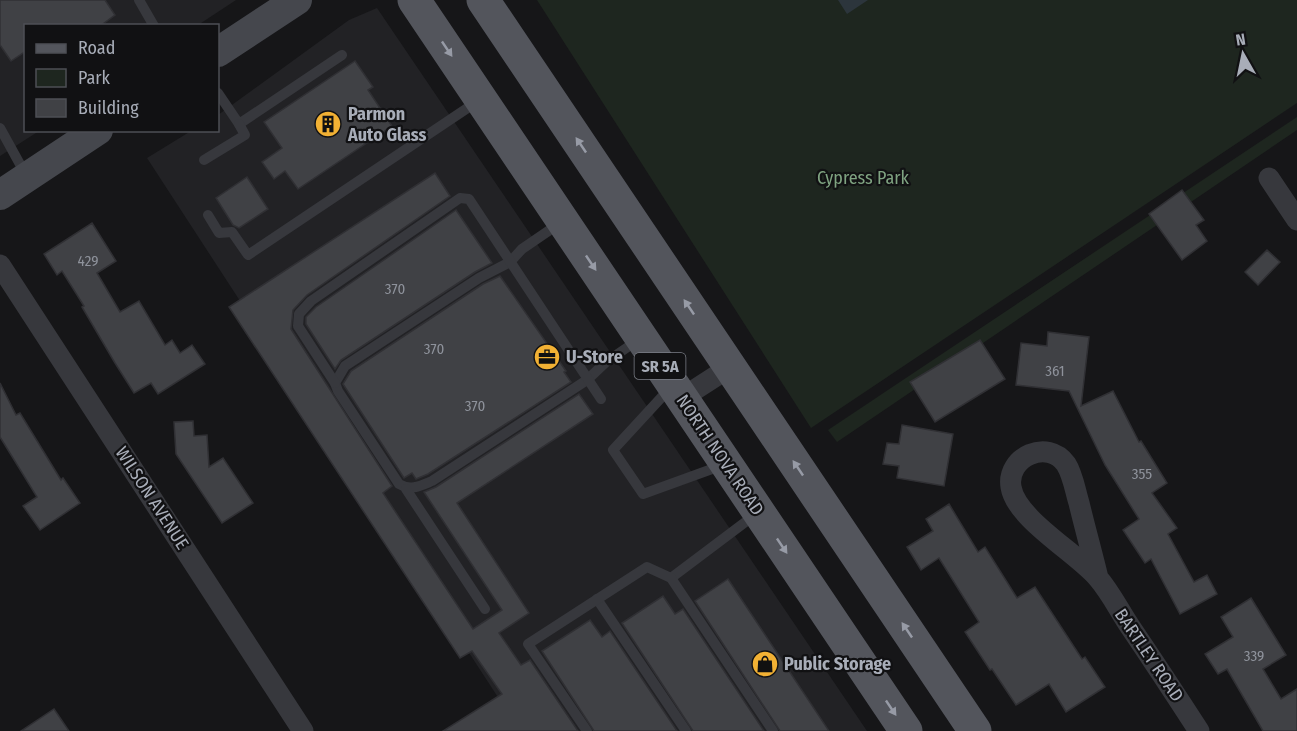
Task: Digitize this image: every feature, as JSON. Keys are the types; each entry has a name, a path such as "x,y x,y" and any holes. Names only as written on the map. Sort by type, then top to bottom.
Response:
{"main road":[{"path":"219,51 297,0"},
{"name":"NORTH NOVA ROAD","path":"414,0 906,731"},
{"path":"483,0 975,731"},
{"path":"0,195 95,132"}],"street":[{"path":"1269,178 1297,220"},
{"name":"WILSON AVENUE","path":"0,265 303,731"},
{"path":"677,391 730,367"},
{"name":"BARTLEY ROAD","path":"1098,578 1072,479 1065,462 1050,453 1040,452 1027,455 1014,467 1010,476 1011,487 1018,505 1098,578 1199,731"}],"lane":[{"path":"139,0 153,24"},
{"path":"239,124 342,55"},
{"path":"204,160 245,135 219,94"},
{"path":"208,215 219,233 232,232 248,255 481,99"},
{"path":"0,129 27,177"},
{"path":"485,609 406,489 399,484 298,326 299,314 310,301 460,198 469,199 601,399"},
{"path":"335,383 345,366 479,278 510,262 522,249 563,221"},
{"path":"406,489 432,481 587,380 606,362 641,338"},
{"path":"677,391 613,450 643,494 726,464"},
{"path":"671,578 759,512"},
{"path":"587,731 528,644 646,567 671,578 772,731"},
{"path":"597,599 686,731"}],"shaded area":[{"path":"0,0 236,0 200,24 24,24 24,132 37,132 0,156"},
{"path":"838,0 868,0 847,14"},
{"path":"377,8 867,731 520,731 147,158 189,132 219,132 219,114 349,20"}],"green space":[{"name":"Cypress Park","path":"537,0 1297,0 1297,103 811,428"},
{"path":"1297,117 1297,130 837,442 828,430"}],"building":[{"path":"0,0 105,0 115,15 103,24 24,24 24,52 11,61 0,45"},
{"name":"Parmon Auto Glass","path":"355,61 373,87 368,90 392,126 298,189 285,171 274,179 262,162 282,148 264,122"},
{"path":"435,173 450,196 307,295 293,310 291,329 392,486 383,493 473,629 502,610 424,492 436,487 579,394 593,414 457,503 529,613 499,633 521,665 530,660 578,731 443,731 502,694 472,651 460,658 229,307"},
{"path":"247,177 268,209 239,228 233,225 216,198"},
{"path":"1182,190 1204,220 1196,225 1207,241 1182,260 1149,214"},
{"path":"456,210 492,263 341,360 335,369 306,324 306,317 316,307"},
{"path":"92,223 116,261 97,273 120,312 139,301 165,345 172,340 180,353 192,345 205,364 158,394 151,383 134,393 62,271 57,275 44,254"},
{"path":"1267,250 1280,262 1258,285 1245,272"},
{"path":"500,276 566,371 564,372 571,382 428,474 416,479 412,473 404,478 343,384 351,371 483,284"},
{"path":"1048,332 1089,337 1081,406 1113,391 1139,442 1141,441 1167,483 1152,493 1177,528 1168,534 1194,582 1207,575 1217,594 1180,614 1151,559 1145,563 1123,530 1139,519 1105,465 1069,391 1016,385 1021,343 1047,346"},
{"path":"980,340 1005,379 935,422 910,382"},
{"path":"0,383 16,415 20,413 61,480 63,478 80,503 40,530 23,506 37,497 0,437"},
{"path":"193,421 194,436 207,435 209,467 223,458 253,503 222,523 176,454 174,422"},
{"path":"902,425 953,434 944,486 897,478 899,466 883,464 887,443 899,444"},
{"path":"949,504 978,552 985,547 1017,598 1035,587 1082,659 1085,657 1105,687 1066,712 1049,684 1016,705 965,632 979,622 939,558 921,570 907,547 933,531 926,519"},
{"name":"Public Storage","path":"728,579 829,731 780,731 695,601"},
{"path":"663,596 675,614 683,609 764,731 693,731 622,623"},
{"path":"1251,598 1286,655 1263,669 1281,699 1297,689 1297,731 1263,731 1227,669 1218,674 1205,654 1233,637 1221,617"},
{"path":"590,620 602,637 610,631 677,731 594,731 542,651"},
{"path":"54,709 69,731 21,731"}],"place":[{"name":"Parmon Auto Glass","path":"328,124"},
{"name":"U-Store","path":"547,357"},
{"name":"Public Storage","path":"765,664"}]}
